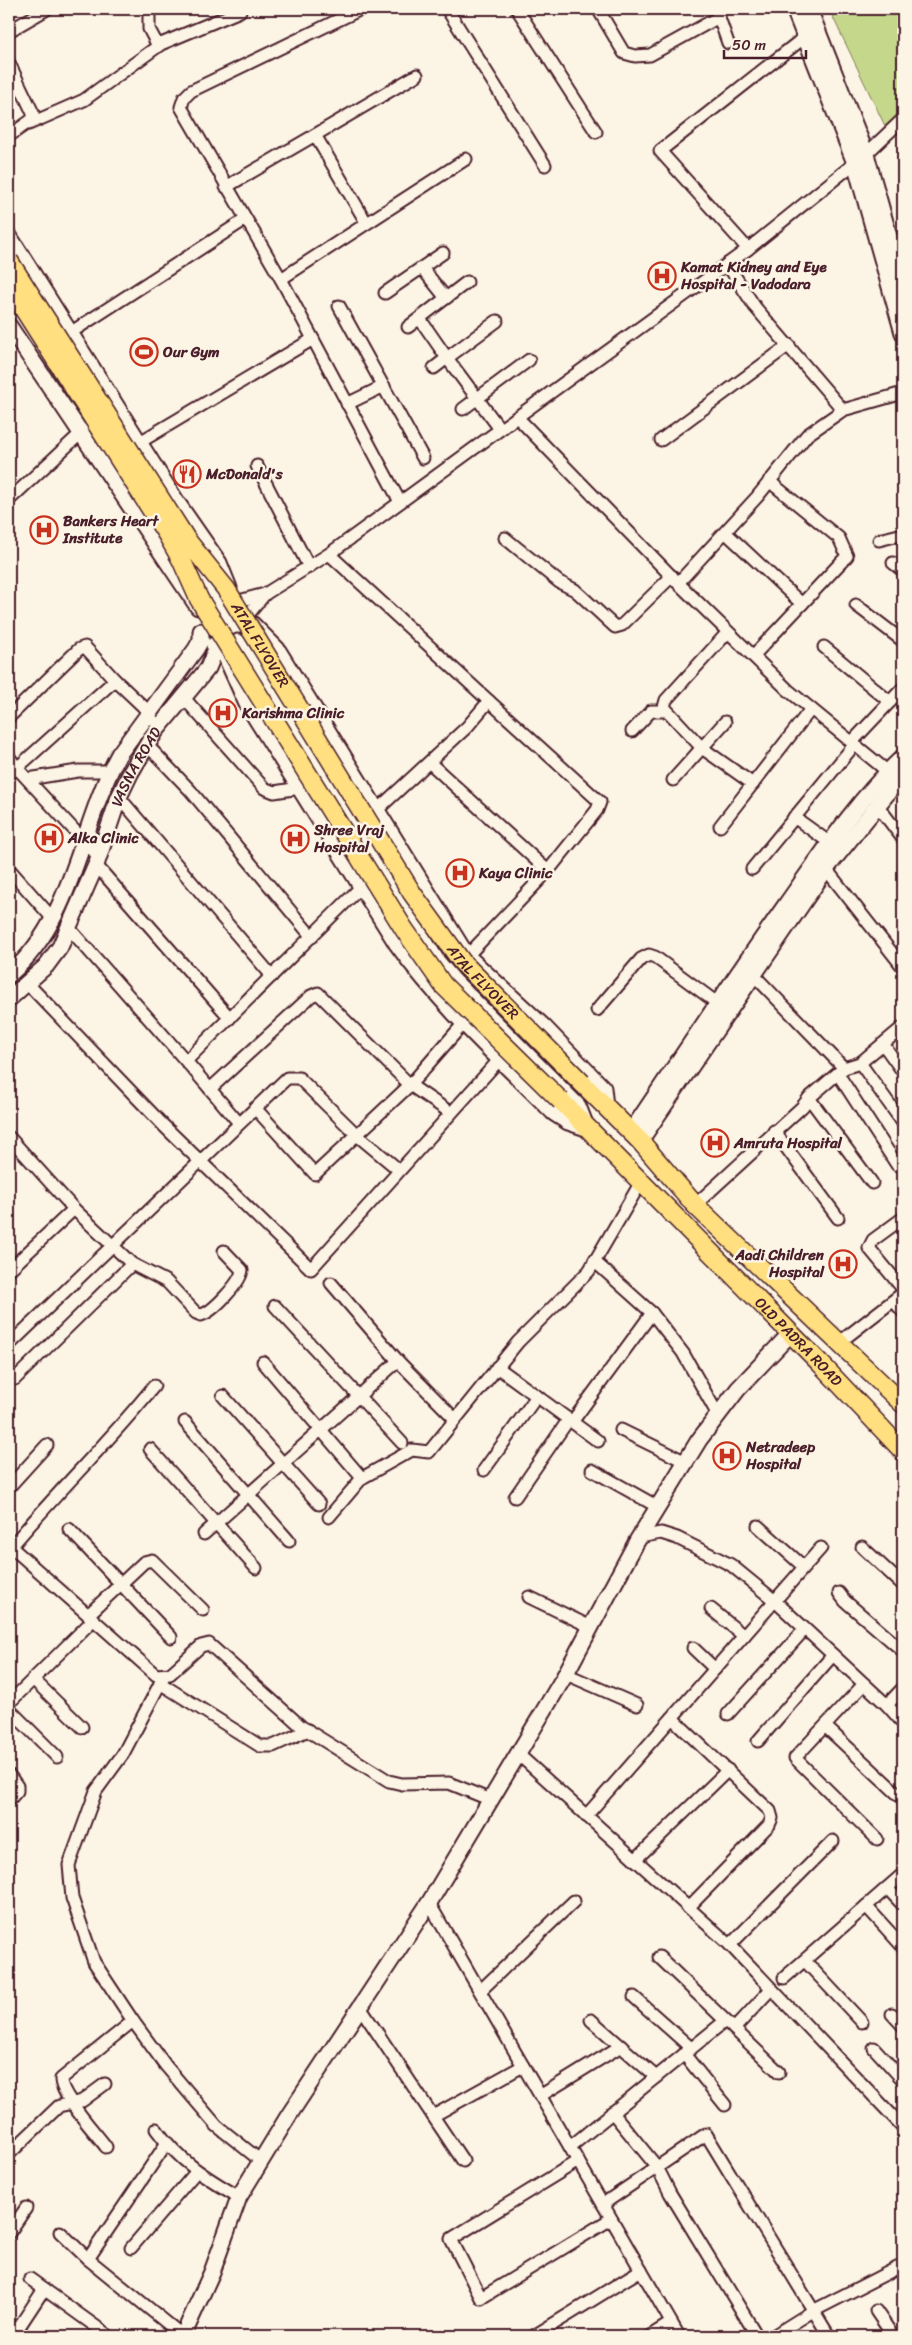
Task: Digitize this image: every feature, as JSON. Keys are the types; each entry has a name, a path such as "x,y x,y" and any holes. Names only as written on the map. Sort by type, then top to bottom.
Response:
{"main road":[{"name":"ATAL FLYOVER","path":"9,262 186,539 226,589 412,893 462,962 605,1106"},
{"name":"ATAL FLYOVER","path":"9,286 177,552 199,599 404,929 442,985 561,1101 586,1128"},
{"name":"OLD PADRA ROAD","path":"605,1106 636,1136 695,1205 902,1401"},
{"name":"OLD PADRA ROAD","path":"586,1128 791,1333 903,1452"}],"street":[{"path":"9,31 47,9"},
{"path":"149,9 149,29 158,46"},
{"path":"9,136 29,124 84,100 158,46 242,9"},
{"path":"361,9 337,14 191,91 184,98 181,107 281,280 400,502"},
{"path":"447,9 545,165"},
{"path":"517,9 596,132"},
{"path":"598,9 624,53 635,56 650,55 718,13 728,43"},
{"path":"794,9 861,158 898,248 903,286"},
{"path":"809,9 861,158 903,332"},
{"path":"748,249 660,151 806,36"},
{"path":"9,63 33,113 33,119 29,124"},
{"path":"226,187 416,75"},
{"path":"586,1128 568,1122 554,1113 422,979 247,704 218,645 206,639 201,631 202,612 216,600 235,602 266,594 329,554 748,249 902,123"},
{"path":"316,135 366,222"},
{"path":"281,280 366,222 466,159"},
{"path":"70,332 246,219"},
{"path":"9,236 178,504 219,563 235,602 244,609 247,618 247,628 240,639 218,645"},
{"path":"385,293 443,253"},
{"path":"727,264 755,307 843,410"},
{"path":"422,268 446,298"},
{"path":"408,327 467,282"},
{"path":"339,306 423,458"},
{"path":"420,319 500,429"},
{"path":"434,368 497,321"},
{"path":"11,335 162,551 184,589 202,612"},
{"path":"140,442 313,339"},
{"path":"660,440 789,345"},
{"path":"463,409 529,360"},
{"path":"348,404 384,386"},
{"path":"505,538 559,582 575,590 615,627 622,625 675,580 725,532 808,435 843,410 903,393"},
{"path":"9,500 80,434 118,407"},
{"path":"517,417 675,580 753,656 811,709 896,775"},
{"path":"257,466 309,567"},
{"path":"753,656 847,556 839,538 769,482"},
{"path":"725,532 802,604"},
{"path":"879,540 903,534"},
{"path":"329,554 600,802 597,810 548,871 467,956"},
{"path":"893,563 903,571"},
{"path":"247,618 266,594"},
{"path":"856,605 903,641"},
{"path":"247,618 277,649 467,956 544,1027 603,1088 605,1106"},
{"name":"VASNA ROAD","path":"9,976 32,952 54,920 85,843 102,786 119,754 196,649 201,640 201,631"},
{"path":"728,632 664,704 666,711 702,748 753,784"},
{"path":"240,639 444,958 475,991 583,1095 605,1106"},
{"path":"240,639 437,961 454,981 578,1106 586,1128"},
{"name":"VASNA ROAD","path":"9,999 28,984 60,947 98,861 119,797 155,732 208,668 218,645"},
{"path":"9,717 79,649 85,647 115,680 150,713 155,732"},
{"path":"824,647 890,702"},
{"path":"13,771 115,680"},
{"path":"752,868 853,743 903,688"},
{"path":"184,698 264,788 274,792 300,788"},
{"path":"376,811 467,727 489,701"},
{"path":"720,826 811,709"},
{"path":"632,732 651,712 666,711"},
{"path":"673,780 725,722"},
{"path":"147,745 190,790 312,937"},
{"path":"636,1136 754,976 826,869 878,806 896,775 903,757"},
{"path":"9,758 13,771 28,779 85,843 230,1018"},
{"path":"430,763 548,871"},
{"path":"28,779 78,771 110,771"},
{"path":"636,1136 717,1003 830,843 896,775"},
{"path":"119,797 272,976"},
{"path":"878,806 903,838"},
{"path":"794,817 830,843"},
{"path":"9,869 54,920"},
{"path":"826,869 903,967"},
{"path":"186,1061 362,886"},
{"path":"69,928 239,1123"},
{"path":"597,1010 641,959 649,955 655,957 717,1003"},
{"path":"744,964 841,1071 897,1165"},
{"path":"28,984 199,1160 311,1269 500,1059"},
{"path":"210,1089 311,996 318,993 410,1085 451,1113"},
{"path":"255,1108 315,1174 410,1085 464,1023"},
{"path":"695,1205 802,1107 809,1098 841,1071 860,1063 903,1027"},
{"path":"883,1044 902,1069"},
{"path":"860,1063 903,1123"},
{"path":"9,1345 112,1243 287,1078 299,1078 357,1134 399,1170"},
{"path":"809,1098 872,1183"},
{"path":"774,1131 838,1218"},
{"path":"9,1137 74,1208 132,1264 167,1282 196,1313 201,1315 210,1310 240,1280 242,1270 224,1251"},
{"path":"329,1517 362,1478 412,1450 428,1452 518,1342 589,1271 641,1182"},
{"path":"9,1270 74,1208"},
{"path":"903,1218 873,1240 869,1248 903,1289"},
{"path":"594,1261 652,1313 683,1354 718,1415"},
{"path":"9,1379 15,1379 132,1264"},
{"path":"331,1283 398,1361 455,1419"},
{"path":"840,1342 899,1297 903,1312"},
{"path":"275,1306 402,1443"},
{"path":"515,1497 652,1313"},
{"path":"60,2232 88,2258 183,2336 212,2272 239,2197 261,2160 429,1903 566,1674 640,1537 686,1462 738,1389 791,1333"},
{"path":"204,1534 398,1361"},
{"path":"263,1362 362,1478"},
{"path":"498,1367 598,1440"},
{"path":"154,1386 120,1428 55,1494 10,1546 162,1680 260,1746 273,1746 308,1730"},
{"path":"223,1396 319,1504"},
{"path":"484,1470 537,1396"},
{"path":"185,1422 289,1541"},
{"path":"621,1430 686,1462"},
{"path":"9,1488 47,1445"},
{"path":"150,1449 256,1568"},
{"path":"592,1470 658,1507"},
{"path":"758,1526 804,1567"},
{"path":"68,1529 171,1637"},
{"path":"640,1537 661,1533 678,1538 731,1565 775,1601 887,1705 903,1723"},
{"path":"862,1547 903,1584"},
{"path":"586,1816 821,1548"},
{"path":"9,1703 144,1562 152,1560 203,1610"},
{"path":"840,1593 845,1601 903,1651"},
{"path":"529,1597 591,1628"},
{"path":"711,1609 744,1636"},
{"path":"728,1714 805,1629"},
{"path":"261,2160 217,2126 166,2066 133,2021 94,1962 72,1898 69,1865 96,1791 122,1754 162,1680 175,1671 202,1646 209,1644 308,1730 395,1784 449,1783 491,1800"},
{"path":"693,1648 715,1669"},
{"path":"758,1741 833,1655"},
{"path":"566,1674 637,1705"},
{"path":"33,1679 82,1727"},
{"path":"864,1684 826,1727 795,1758 878,1839"},
{"path":"887,1705 903,1688"},
{"path":"9,1709 57,1757"},
{"path":"672,1718 770,1810 772,1818 769,1824 688,1908"},
{"path":"826,1727 903,1799"},
{"path":"518,1754 730,1945 903,2127"},
{"path":"635,1860 728,1770"},
{"path":"9,1775 17,1786 17,1791 9,1800"},
{"path":"730,1945 833,1841"},
{"path":"784,1978 903,1874"},
{"path":"887,1888 903,1905"},
{"path":"480,1991 574,1901"},
{"path":"429,1903 679,2336"},
{"path":"866,1906 903,1947"},
{"path":"659,1957 779,2072"},
{"path":"805,1960 862,2022"},
{"path":"734,2029 771,1989"},
{"path":"634,1997 688,2051 725,2105"},
{"path":"360,2007 463,2161"},
{"path":"892,2014 903,2026"},
{"path":"591,2020 656,2077"},
{"path":"106,2147 72,2102 62,2086 61,2079 133,2021"},
{"path":"570,2147 725,2021"},
{"path":"540,2096 621,2046"},
{"path":"874,2048 903,2080"},
{"path":"433,2116 523,2066"},
{"path":"9,2154 59,2106 82,2101 105,2084"},
{"path":"612,2112 657,2167 670,2192 757,2336"},
{"path":"156,2129 166,2144 196,2172 239,2197"},
{"path":"602,2204 706,2134 829,2336"},
{"path":"88,2258 166,2144"},
{"path":"578,2161 450,2239 481,2298 611,2219"},
{"path":"131,2248 196,2172"},
{"path":"9,2233 26,2208"},
{"path":"773,2336 813,2311 903,2265"},
{"path":"534,2336 641,2270"},
{"path":"30,2279 108,2336"},
{"path":"17,2330 44,2289"},
{"path":"876,2311 893,2336"},
{"path":"650,2336 672,2323"}],"green space":[{"path":"829,9 903,9 903,111 886,128"}],"place":[{"name":"Kamat Kidney and Eye Hospital - Vadodara","path":"662,276"},
{"name":"Our Gym","path":"144,352"},
{"name":"McDonald's","path":"187,474"},
{"name":"Bankers Heart Institute","path":"44,530"},
{"name":"Karishma Clinic","path":"223,713"},
{"name":"Alka Clinic","path":"49,838"},
{"name":"Shree Vraj Hospital","path":"295,839"},
{"name":"Kaya Clinic","path":"460,873"},
{"name":"Amruta Hospital","path":"715,1143"},
{"name":"Aadi Children Hospital","path":"843,1264"},
{"name":"Netradeep Hospital","path":"727,1456"}]}
